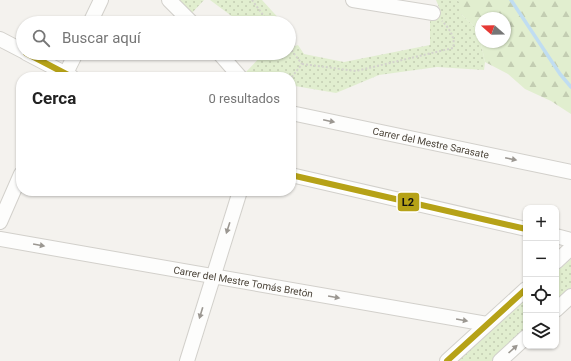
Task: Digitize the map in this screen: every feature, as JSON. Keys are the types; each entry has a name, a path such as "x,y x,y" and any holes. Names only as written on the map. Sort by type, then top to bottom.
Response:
{"street":[{"path":"93,16 101,0"},
{"path":"169,0 185,16"},
{"path":"353,0 433,13"},
{"path":"0,39 16,47"},
{"path":"38,60 60,72"},
{"path":"69,72 73,60"},
{"path":"225,60 236,72"},
{"name":"Carrer del Mestre Sarasate","path":"296,114 571,172"},
{"path":"296,177 523,229"},
{"path":"0,222 16,185"},
{"path":"187,361 238,196"},
{"path":"559,237 571,240"},
{"name":"Carrer del Mestre Tomás Bretón","path":"0,239 487,324"},
{"path":"559,259 571,248"},
{"path":"447,361 523,292"},
{"path":"559,307 571,296"},
{"path":"500,361 523,340"}],"path":[{"path":"252,0 264,16"},
{"path":"296,56 302,64 356,71 453,48 455,43 448,26 433,13"},
{"path":"296,72 302,64"}],"green space":[{"path":"178,0 204,0 191,14"},
{"path":"210,0 262,0 277,16 232,16"},
{"path":"436,0 457,0 461,3 461,14 475,27 475,48 482,48 485,62 484,70 437,67 379,75 336,93 296,86 296,72 246,72 257,60 296,60 296,46 298,45 304,54 344,62 430,45 430,22 433,13 441,12"},
{"path":"457,0 571,0 571,114 551,101 525,89 508,74 485,62 482,48 511,48 511,12 475,12 475,27 461,14 461,4"},
{"path":"571,259 571,291 559,301 559,277 559,269"},
{"path":"523,302 523,335 493,361 458,361"}],"waterway":[{"path":"511,0 560,74 571,87"}],"transit line":[{"name":"L2","path":"39,60 62,72"},
{"name":"L2","path":"296,176 523,228"},
{"name":"L2","path":"447,361 523,292"}]}
